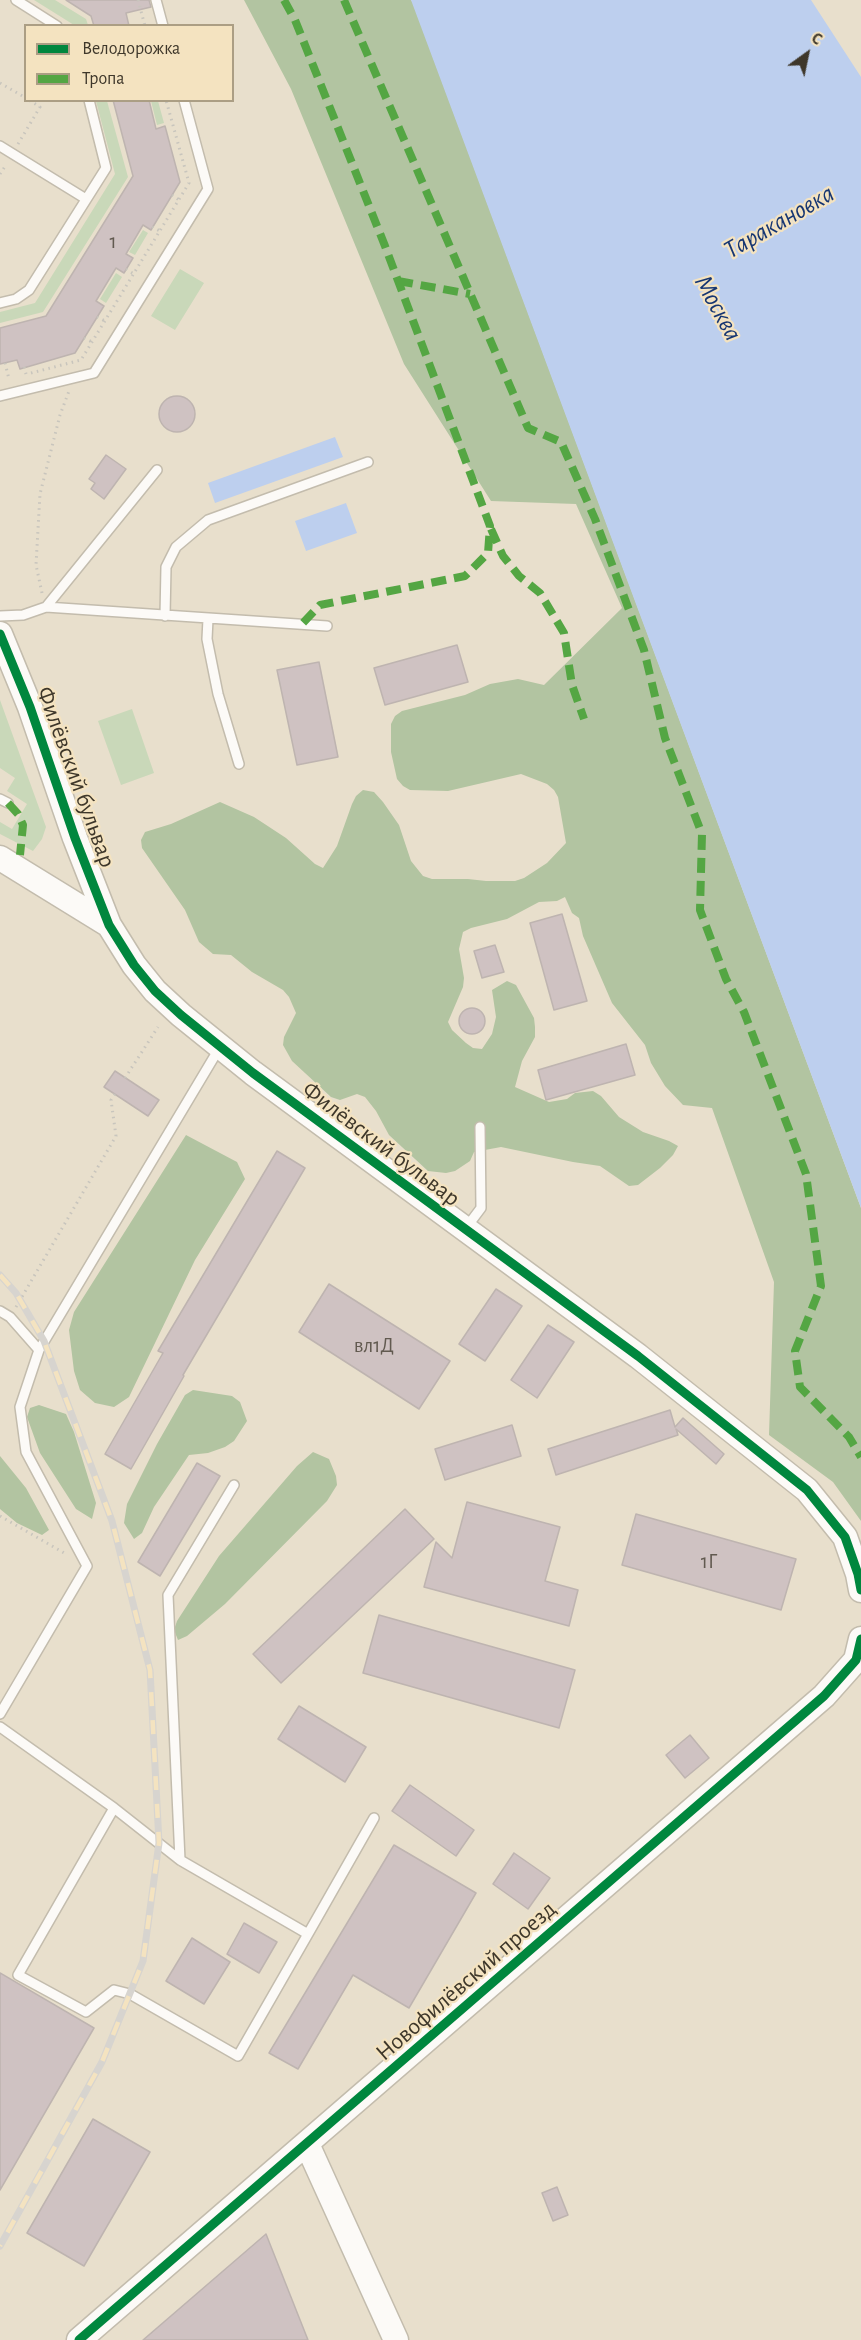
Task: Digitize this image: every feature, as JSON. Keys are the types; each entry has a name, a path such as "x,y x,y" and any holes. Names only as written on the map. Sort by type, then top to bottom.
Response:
{"street":[{"name":"Филёвский бульвар","path":"0,634 30,707 75,838 109,925 134,965 155,991 220,1047 638,1356 807,1490 845,1536 861,1590"},
{"path":"0,858 109,925"},
{"name":"Новофилёвский проезд","path":"80,2340 824,1696 856,1660 861,1639"},
{"path":"307,2144 396,2340"}],"lane":[{"path":"16,0 54,24"},
{"path":"156,0 162,24"},
{"path":"0,303 16,299 29,290 106,168 90,102"},
{"path":"0,396 94,373 208,189 185,102"},
{"path":"0,146 86,199"},
{"path":"165,616 166,567 176,548 201,525 208,520 368,462"},
{"path":"46,607 157,470"},
{"path":"0,616 23,615 46,607 327,626"},
{"path":"208,619 207,639 218,694 239,764"},
{"path":"0,1714 87,1566 26,1452 20,1407 39,1350 220,1047"},
{"path":"465,1230 481,1208 480,1127"},
{"path":"0,1311 10,1317 39,1350"},
{"path":"180,1860 168,1595 234,1485"},
{"path":"0,1727 114,1808 180,1860 308,1934"},
{"path":"114,1808 18,1974 86,2012 114,1990 130,1994 238,2056 374,1818"}],"path":[{"path":"133,6 139,2 144,24"},
{"path":"0,83 24,97"},
{"path":"0,174 40,107 32,102"},
{"path":"0,381 81,360 179,200 189,183 167,102"},
{"path":"168,137 176,136"},
{"path":"172,195 179,200"},
{"path":"152,227 160,231"},
{"path":"126,269 134,274"},
{"path":"97,317 105,321"},
{"path":"84,338 92,342"},
{"path":"5,363 9,379"},
{"path":"24,367 26,374"},
{"path":"46,607 36,566 40,494 60,415 74,378"},
{"path":"125,1078 158,1027"},
{"path":"10,1317 116,1136 111,1100 115,1094"},
{"path":"0,1516 87,1566"}],"green space":[{"path":"34,0 55,0 86,19 88,24 72,24"},
{"path":"244,0 411,0 413,3 861,1208 861,1521 833,1482 769,1435 774,1282 712,1108 683,1105 665,1086 651,1063 645,1045 612,1003 583,936 579,918 572,913 565,897 557,901 539,902 507,919 463,932 459,949 464,978 463,987 448,1022 452,1030 466,1043 473,1048 482,1049 492,1034 496,1017 492,990 507,981 516,985 534,1018 535,1037 522,1061 515,1087 549,1102 567,1099 575,1093 593,1091 601,1096 619,1117 643,1132 678,1146 673,1155 660,1168 638,1185 629,1186 600,1166 501,1147 474,1152 470,1161 455,1171 446,1173 428,1171 389,1135 376,1111 365,1097 357,1094 340,1100 331,1097 292,1061 283,1045 284,1037 296,1013 289,997 283,990 252,972 231,955 213,954 199,942 185,910 142,848 141,840 145,832 171,824 220,802 254,817 286,838 315,864 323,868 337,846 356,796 363,790 374,792 383,802 399,825 411,861 423,876 432,879 486,881 515,881 524,878 547,863 566,843 558,797 554,790 547,784 521,774 448,791 410,790 397,779 391,752 391,724 395,716 402,711 465,695 490,684 518,679 544,685 622,608 576,504 491,501 404,364 291,89"},
{"path":"96,102 107,102 128,177 43,312 0,323 0,312 35,303 115,174"},
{"path":"151,102 158,102 164,123 157,125"},
{"path":"143,230 148,233 135,255 129,252"},
{"path":"180,269 204,283 175,330 151,316"},
{"path":"116,273 122,277 106,303 100,299"},
{"path":"0,700 46,827 42,839 33,851 0,834 0,822 12,829 27,804 7,791 15,778 0,768"},
{"path":"132,709 154,773 121,785 98,721"},
{"path":"186,1135 237,1162 245,1179 195,1260 129,1397 114,1407 95,1403 80,1390 74,1371 69,1330 74,1312"},
{"path":"193,1390 232,1396 240,1402 247,1421 234,1441 225,1447 208,1453 189,1455 154,1507 142,1533 134,1539 124,1523 127,1504 185,1395"},
{"path":"39,1405 66,1414 74,1432 96,1503 92,1519 76,1509 40,1453 27,1417 30,1408"},
{"path":"313,1452 329,1459 336,1476 337,1485 327,1501 225,1604 187,1636 178,1640 174,1630 177,1621 219,1556 297,1466"},
{"path":"0,1456 26,1488 49,1530 42,1535 17,1523 0,1509"}],"water":[{"path":"411,0 811,0 861,77 861,1208"},
{"path":"335,437 343,457 215,503 208,483"},
{"path":"346,503 357,533 306,551 295,521"}],"building":[{"path":"66,0 149,0 151,7 126,13 129,24 93,24 91,16"},
{"path":"114,102 149,102 156,129 165,126 180,182 151,230 143,225 126,254 133,258 124,273 116,268 96,301 104,306 75,353 20,369 17,360 0,364 0,328 46,316 133,176"},
{"path":"177,396 190,401 195,414 190,427 177,432 164,427 159,414 164,401"},
{"path":"106,455 126,469 104,499 91,489 95,483 89,479"},
{"path":"457,645 468,682 385,705 374,668"},
{"path":"319,662 338,757 297,765 277,670"},
{"path":"562,914 587,1001 554,1010 530,923"},
{"path":"495,945 504,972 482,978 474,951"},
{"path":"472,1008 481,1012 485,1021 481,1030 472,1034 463,1030 459,1021 463,1012"},
{"path":"626,1044 635,1075 546,1100 538,1070"},
{"path":"115,1071 159,1100 148,1116 104,1087"},
{"path":"277,1151 305,1168 183,1375 131,1469 105,1454 163,1353 158,1351"},
{"path":"329,1284 450,1361 419,1409 299,1332"},
{"path":"496,1289 522,1306 485,1361 459,1344"},
{"path":"548,1325 574,1342 537,1398 511,1380"},
{"path":"670,1410 675,1427 683,1418 724,1454 716,1464 676,1429 678,1435 556,1475 548,1449"},
{"path":"512,1425 521,1456 445,1480 435,1449"},
{"path":"197,1463 220,1476 160,1576 138,1562"},
{"path":"467,1502 560,1527 545,1581 578,1590 569,1626 424,1587 436,1542 452,1558"},
{"path":"405,1509 434,1539 281,1683 253,1654"},
{"path":"636,1514 796,1559 781,1610 622,1565"},
{"path":"379,1615 575,1670 559,1728 363,1673"},
{"path":"299,1706 366,1747 345,1782 278,1739"},
{"path":"690,1735 709,1758 685,1778 666,1755"},
{"path":"410,1785 474,1830 456,1856 392,1811"},
{"path":"394,1845 476,1893 409,2008 353,1975 298,2069 269,2053"},
{"path":"514,1853 550,1878 528,1909 493,1884"},
{"path":"244,1923 277,1942 259,1973 227,1954"},
{"path":"192,1938 230,1962 204,2004 166,1981"},
{"path":"0,1973 94,2028 0,2190"},
{"path":"93,2119 150,2152 84,2266 27,2233"},
{"path":"557,2187 568,2215 553,2221 542,2193"},
{"path":"266,2234 308,2340 143,2340"}],"railway":[{"path":"0,1275 16,1293 44,1341 112,1521 150,1670 159,1843 143,1961 102,2062 0,2246"}],"marked path":[{"path":"284,0 295,20 385,246 490,526 488,553 465,576 320,605 300,626"},
{"path":"344,0 528,428 561,442 595,519 644,650 665,738 702,834 700,910 726,979 744,1012 806,1174 821,1286 795,1351 800,1387 849,1437 861,1457"},
{"path":"398,281 470,294"},
{"path":"491,529 503,556 519,576 540,593 564,633 572,685 584,719"},
{"path":"8,803 18,814 23,825 20,855"}],"cycle path":[{"path":"0,634 30,707 75,838 109,925 134,965 155,991 253,1073 638,1356 807,1490 845,1537 861,1590"},
{"path":"79,2340 824,1696 856,1660 861,1639"}],"water label":[{"name":"Таракановка","path":"779,222"},
{"name":"Москва","path":"718,308"}]}
